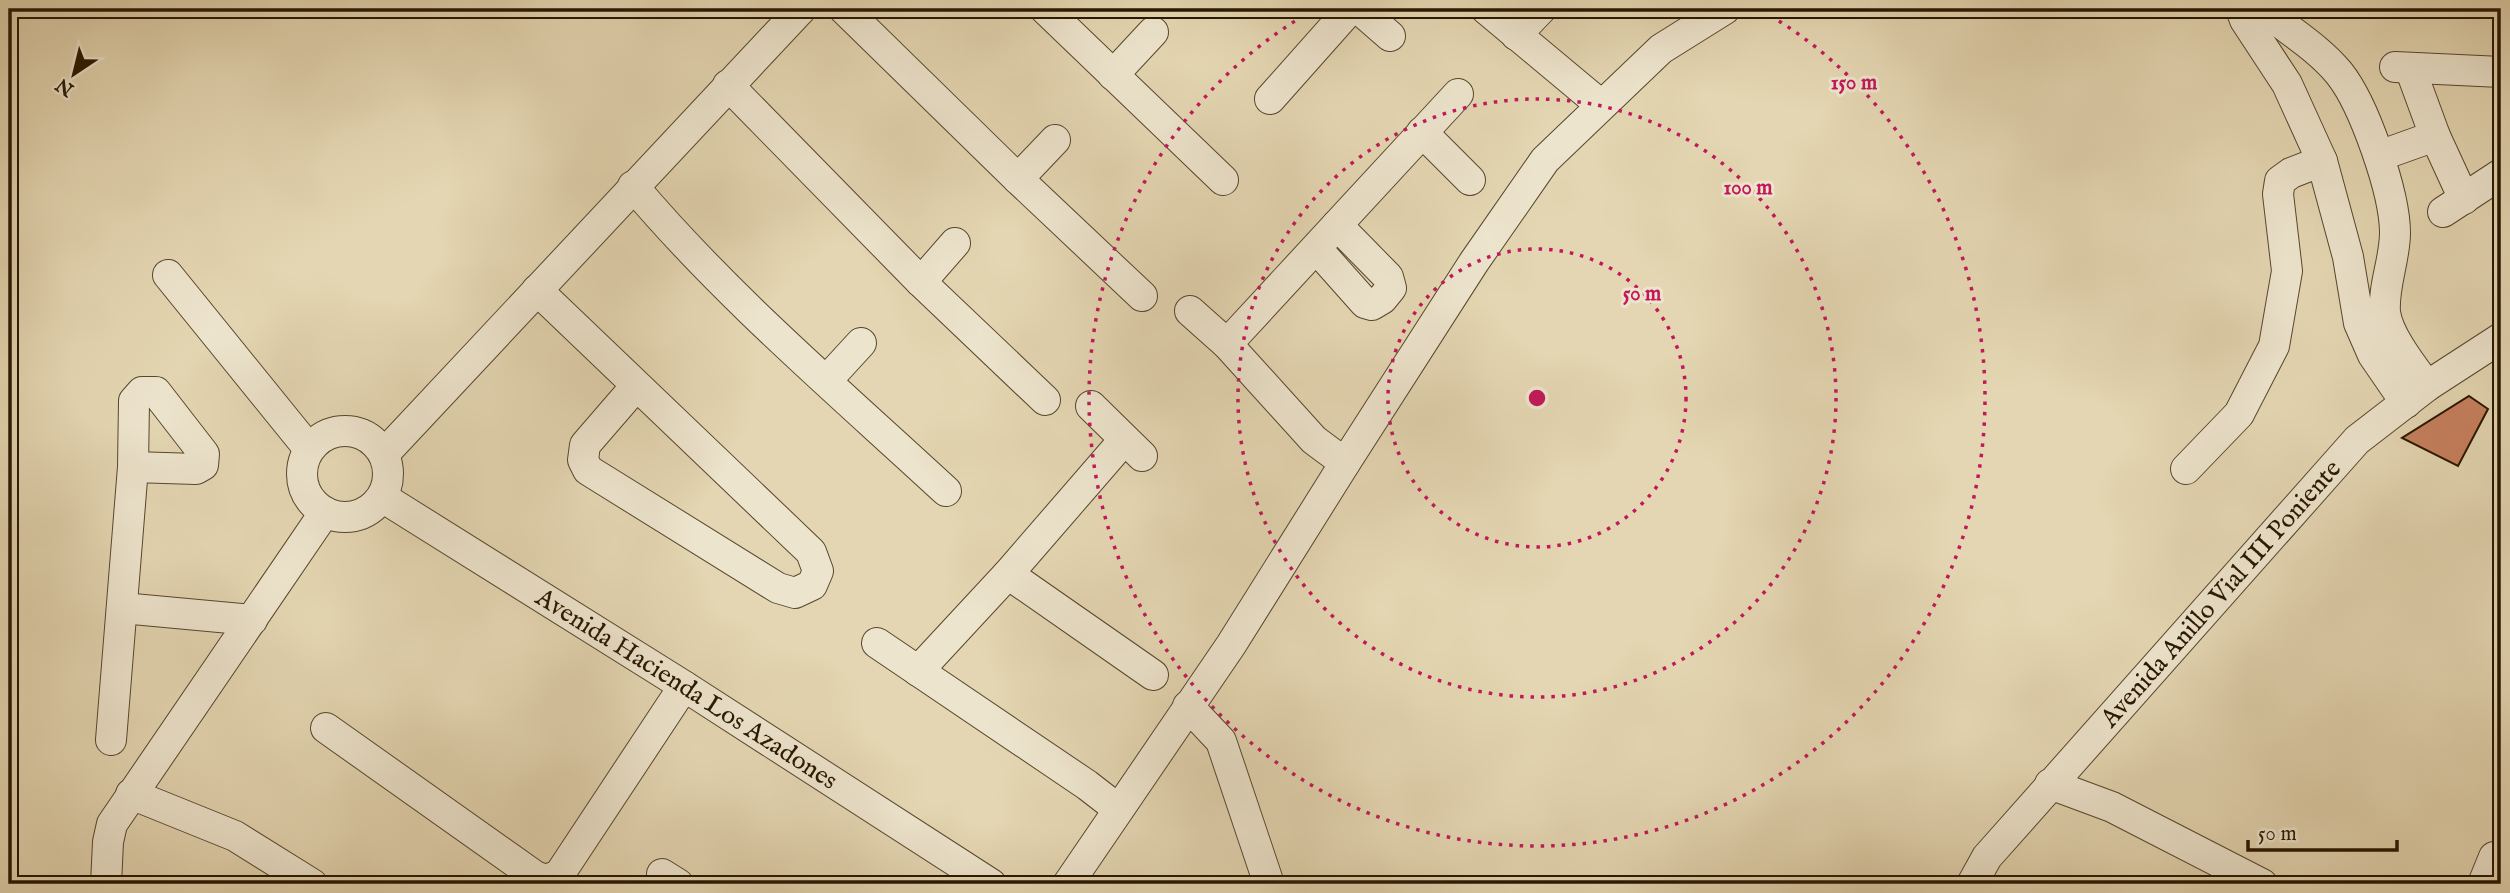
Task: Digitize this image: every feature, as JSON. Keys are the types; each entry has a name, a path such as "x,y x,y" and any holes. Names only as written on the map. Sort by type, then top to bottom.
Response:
{"street":[{"path":"384,454 801,9"},
{"path":"844,9 1142,296"},
{"path":"1045,9 1223,180"},
{"path":"1270,99 1350,9"},
{"path":"1359,9 1390,36"},
{"path":"1486,9 1601,105"},
{"path":"1516,35 1541,9"},
{"path":"1068,884 1231,645 1474,262 1545,160 1661,49 1725,9"},
{"path":"2241,9 2245,20 2287,83 2322,161 2348,257 2359,323 2373,355 2416,395"},
{"path":"2269,9 2274,18 2340,74 2379,156 2395,232 2385,316 2400,346 2416,395"},
{"path":"1113,75 1153,32"},
{"path":"2287,83 2288,64 2304,52 2322,56"},
{"path":"2501,72 2402,68 2435,136 2453,205 2501,174"},
{"path":"728,85 921,282 1045,400"},
{"path":"1227,344 1458,94"},
{"path":"1422,132 1470,180"},
{"path":"2379,156 2435,136"},
{"path":"1018,179 1055,140"},
{"path":"2186,469 2239,414 2274,346 2287,271 2278,194 2280,181 2291,173 2322,161"},
{"path":"633,186 686,245 946,491"},
{"path":"1317,249 1365,303 1373,305 1382,299 1391,288 1388,277 1337,225"},
{"path":"921,282 955,243"},
{"path":"2348,257 2362,270 2372,269 2391,256"},
{"path":"168,275 309,449"},
{"path":"537,290 811,552 818,571 812,585 795,593 778,588 588,470 583,460 585,445 636,386"},
{"path":"1190,311 1227,344 1314,440 1345,463"},
{"name":"Avenida Anillo Vial III Poniente","path":"1972,884 1987,857 2050,784 2357,440 2416,395 2501,338"},
{"path":"827,380 861,343"},
{"path":"918,671 1008,574 1133,448 1091,406"},
{"path":"345,430 360,433 375,442 384,454 389,468 388,484 382,498 369,511 355,517 339,517 325,512 313,503 306,492 302,478 303,463 309,449 330,432 345,430"},
{"path":"111,740 133,467"},
{"name":"Avenida Hacienda Los Azadones","path":"382,498 684,686 991,884"},
{"path":"106,884 108,842 112,824 325,512"},
{"path":"1008,574 1153,675"},
{"path":"122,608 251,620"},
{"path":"877,643 1087,785 1118,809"},
{"path":"326,728 535,876 546,880 559,875 684,686"},
{"path":"1188,706 1220,741 1269,884"},
{"path":"2050,784 2122,812 2262,884"},
{"path":"131,794 235,836 312,884"},
{"path":"2483,884 2494,857"}],"building":[{"path":"2469,396 2488,409 2458,466 2402,438"}]}
